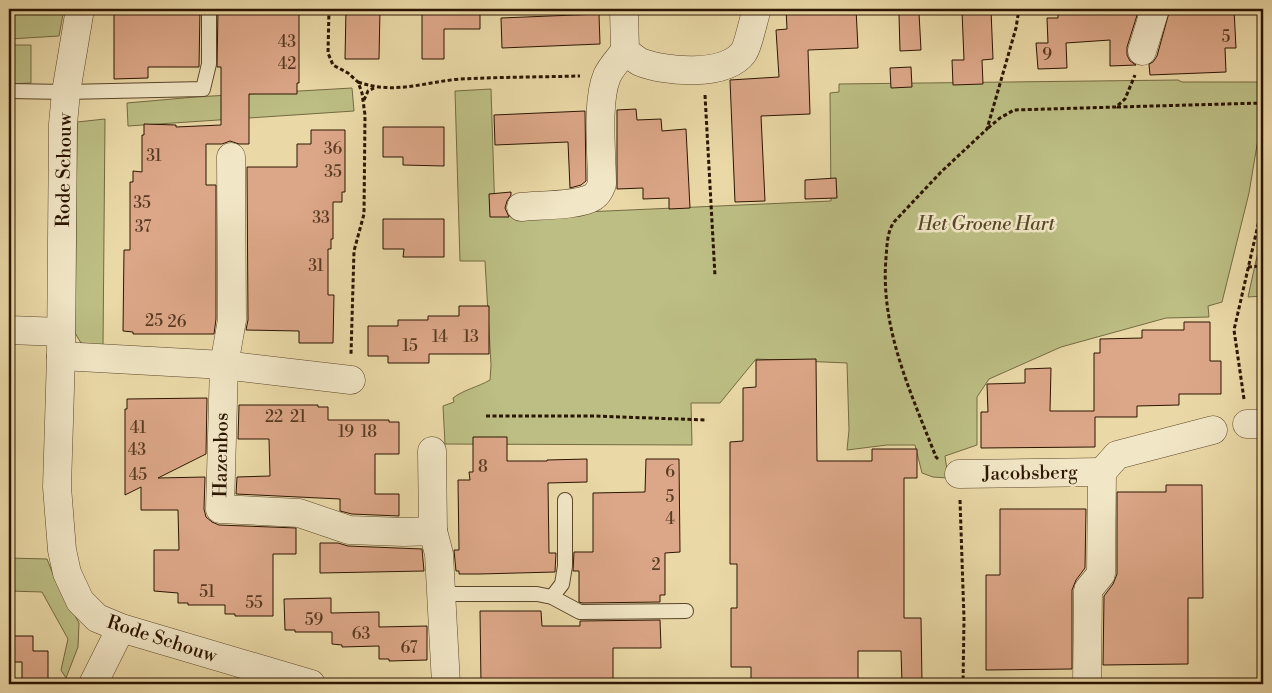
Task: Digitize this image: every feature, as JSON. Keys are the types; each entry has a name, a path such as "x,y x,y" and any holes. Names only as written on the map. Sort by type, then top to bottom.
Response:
{"street":[{"name":"Rode Schouw","path":"80,9 66,92 63,124 61,344 57,487 62,550 67,573 80,601 97,618 121,628 311,684"},
{"path":"521,206 583,201 594,197 599,192 602,184 601,106 603,89 608,75 624,51 624,9"},
{"path":"624,51 639,61 662,68 696,71 726,65 744,53 757,9"},
{"path":"1142,51 1155,9"},
{"name":"Hazenbos","path":"232,157 232,320 224,365 220,509 299,513 349,530 433,531"},
{"path":"9,330 61,344 351,380"},
{"name":"Jacobsberg","path":"1087,684 1088,590 1101,574 1102,472 1117,456 1212,430"},
{"path":"432,451 433,531 439,554 446,684"},
{"name":"Jacobsberg","path":"959,474 1102,472"},
{"path":"93,684 121,628"}],"lane":[{"path":"9,91 66,92 203,89 209,64 209,9"},
{"path":"552,597 562,584 565,566 565,500"},
{"path":"442,594 537,594 552,597 580,612 686,610"}],"path":[{"path":"329,9 328,53 333,65 348,73 358,82 374,88 405,87 459,80 608,75"},
{"path":"987,129 1016,28 1018,9"},
{"path":"1116,107 1126,99 1142,51"},
{"path":"704,70 715,276"},
{"path":"351,380 354,251 364,214 365,115 362,93 358,82"},
{"path":"364,104 368,91 374,88"},
{"path":"963,684 964,619 959,474 936,457 904,376 889,324 884,278 890,228 941,172 987,129 1000,118 1014,110 1263,103"},
{"path":"1255,424 1234,330 1263,203"},
{"path":"1248,267 1263,266"},
{"path":"486,416 593,416 707,420"}],"green space":[{"path":"9,9 64,9 59,36 9,39"},
{"path":"9,45 31,45 31,83 9,84"},
{"name":"Het Groene Hart","path":"1178,80 1182,82 1262,82 1259,133 1249,193 1222,302 1208,306 1209,317 1166,318 1061,347 989,379 977,397 977,445 945,456 948,478 933,477 922,473 915,445 887,445 847,450 849,430 847,363 756,359 720,403 691,403 692,445 445,444 443,406 454,402 453,398 461,393 490,380 491,365 485,261 460,261 455,91 491,89 495,216 831,201 830,93 839,92 839,84"},
{"path":"352,88 354,111 128,126 127,103"},
{"path":"105,119 103,347 81,343 75,333 77,122"},
{"path":"1263,229 1263,296 1248,297"},
{"path":"9,558 47,559 55,579 79,623 78,647 66,678 61,670 68,639 42,592 9,591"}],"building":[{"path":"114,9 200,9 199,67 148,67 148,78 114,79"},
{"path":"218,9 299,9 299,83 297,83 297,94 249,94 249,144 239,144 230,141 222,144 206,144 206,185 216,185 216,319 214,334 133,334 133,332 123,331 124,250 130,250 130,182 133,182 133,171 142,172 142,135 144,135 144,124 176,125 176,127 221,125 221,67 217,67"},
{"path":"346,9 380,9 379,59 345,59"},
{"path":"422,9 480,9 480,29 444,29 444,59 422,59"},
{"path":"786,9 856,9 858,48 808,50 810,114 761,116 765,201 735,202 730,80 779,77 776,30 787,29"},
{"path":"1058,9 1139,9 1127,47 1127,55 1130,61 1136,65 1110,66 1110,40 1066,43 1067,68 1038,69 1036,43 1048,43 1047,18 1058,18"},
{"path":"1170,9 1234,9 1236,48 1225,48 1226,72 1150,75 1149,64 1157,56"},
{"path":"991,10 993,59 982,60 983,84 953,85 952,60 964,60 962,11"},
{"path":"919,13 921,50 900,51 899,14"},
{"path":"599,14 600,44 502,48 501,18"},
{"path":"911,67 912,87 891,88 890,68"},
{"path":"636,109 637,120 661,119 662,131 686,129 690,208 669,209 669,198 643,199 643,188 617,189 617,110"},
{"path":"585,111 586,181 581,185 570,188 568,142 495,145 494,115"},
{"path":"383,127 444,127 444,166 403,165 403,157 383,157"},
{"path":"311,130 345,130 345,192 342,192 342,202 333,202 333,239 331,239 331,249 328,249 328,295 334,295 333,343 299,343 299,331 246,330 248,320 247,167 297,167 297,144 311,144"},
{"path":"836,178 837,198 805,199 805,180"},
{"path":"511,192 505,208 509,217 490,217 489,194"},
{"path":"383,219 444,219 444,257 403,257 404,249 383,249"},
{"path":"459,306 489,306 489,354 429,354 429,363 388,363 388,356 368,356 368,326 398,326 398,320 428,320 428,316 459,316"},
{"path":"1184,322 1210,322 1210,361 1221,361 1221,394 1179,394 1179,405 1137,406 1137,417 1095,417 1095,447 981,448 981,412 988,412 987,384 1025,383 1025,369 1051,368 1050,411 1094,411 1094,353 1100,353 1100,339 1142,338 1142,330 1184,330"},
{"path":"816,359 817,461 872,461 872,449 917,449 917,478 904,478 904,618 921,618 922,684 902,684 901,651 858,651 858,684 751,684 751,667 731,667 731,608 737,608 737,564 730,564 730,442 743,441 743,388 756,387 756,360"},
{"path":"207,398 206,454 158,478 205,477 204,509 206,517 219,525 296,528 296,554 273,554 273,616 235,616 235,614 225,614 225,605 188,605 188,603 178,603 178,593 154,591 154,550 179,550 178,510 141,510 141,487 125,495 125,409 127,409 127,399"},
{"path":"239,405 318,405 318,407 328,407 328,420 389,420 389,422 399,422 399,454 375,454 375,494 399,494 399,516 352,514 340,511 340,499 236,494 237,477 270,476 269,439 238,439"},
{"path":"473,437 507,437 507,461 587,459 587,482 548,483 549,553 556,553 555,572 459,574 459,571 456,571 454,550 459,550 458,480 470,480 469,472 473,472"},
{"path":"646,459 679,459 680,552 665,553 665,595 660,595 660,602 579,602 579,571 573,571 574,552 593,552 593,493 645,492"},
{"path":"1166,485 1202,485 1203,598 1188,598 1188,664 1103,665 1104,596 1113,584 1117,574 1117,492 1166,492"},
{"path":"1000,509 1086,509 1085,568 1076,580 1072,590 1072,669 986,670 986,575 1000,575"},
{"path":"320,543 422,549 424,571 320,573"},
{"path":"331,598 331,613 379,612 379,627 427,626 427,660 389,661 389,659 379,659 379,646 342,647 342,645 332,644 332,632 295,632 295,630 285,630 284,599"},
{"path":"480,611 541,611 542,626 580,626 580,621 660,620 661,648 613,648 613,684 481,684"},
{"path":"11,636 33,636 33,651 48,651 48,684 22,684 22,662 11,662"}]}
